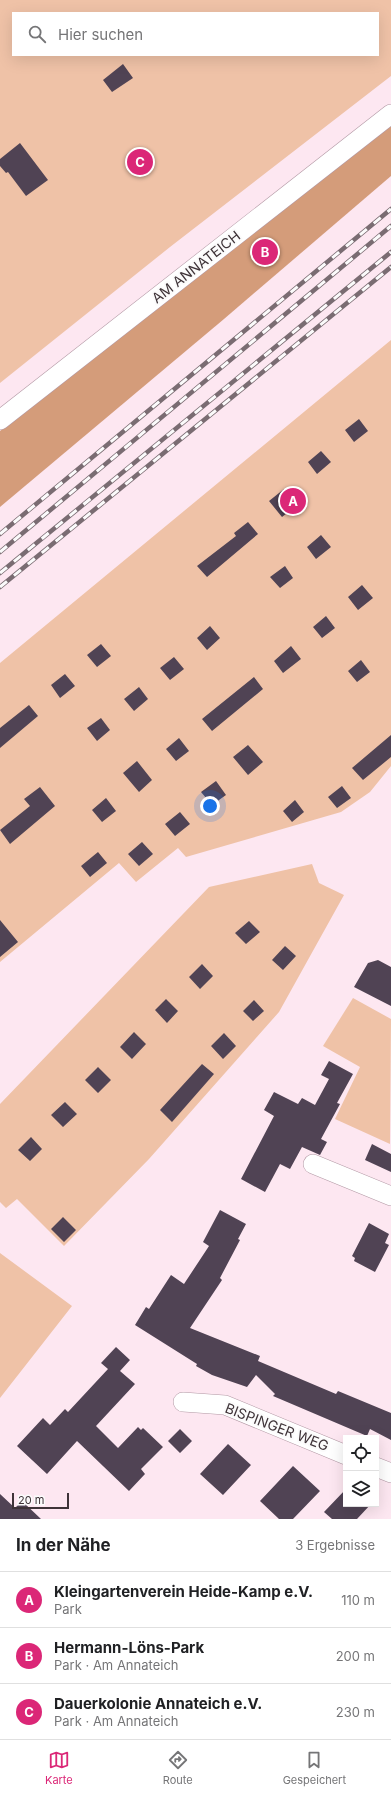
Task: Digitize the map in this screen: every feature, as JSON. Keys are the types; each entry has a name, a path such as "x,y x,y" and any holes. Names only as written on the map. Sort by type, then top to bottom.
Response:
{"street":[{"name":"AM ANNATEICH","path":"0,420 391,114"},
{"path":"314,1164 391,1196"},
{"name":"BISPINGER WEG","path":"183,1402 225,1406 343,1454"},
{"path":"379,1468 391,1473"}],"shaded area":[{"path":"0,0 391,0 391,76 170,247 0,383"},
{"path":"391,123 391,176 224,319 0,507 0,431"},
{"path":"391,340 391,766 370,792 341,812 186,857 178,848 136,882 119,863 0,962 0,663"},
{"path":"312,864 319,883 344,895 279,1012 149,1159 64,1246 17,1199 6,1208 0,1202 0,1104 209,887"},
{"path":"353,998 391,1019 390,1144 335,1119 360,1067 323,1046"},
{"path":"0,1253 72,1306 0,1398"}],"building":[{"path":"123,64 133,78 112,92 103,80"},
{"path":"20,143 48,180 26,196 8,172 6,173 0,166 0,159"},
{"path":"359,419 368,431 354,442 345,430"},
{"path":"321,451 331,462 317,474 308,462"},
{"path":"284,489 297,505 282,517 269,501"},
{"path":"248,522 258,534 207,577 197,566 236,536 234,533"},
{"path":"321,535 331,547 316,559 307,547"},
{"path":"285,566 293,578 280,588 270,577"},
{"path":"362,585 373,598 358,610 348,597"},
{"path":"326,616 335,628 322,638 313,627"},
{"path":"210,626 220,638 207,650 197,638"},
{"path":"101,644 111,656 97,667 87,655"},
{"path":"291,646 301,659 283,673 274,661"},
{"path":"174,657 184,669 170,680 160,668"},
{"path":"361,660 370,672 357,682 348,671"},
{"path":"65,674 75,686 60,698 51,685"},
{"path":"254,677 263,689 212,731 202,719"},
{"path":"139,687 148,699 134,711 124,699"},
{"path":"29,705 38,716 0,748 0,728"},
{"path":"101,718 110,730 97,741 87,728"},
{"path":"391,735 391,757 363,780 352,768"},
{"path":"179,738 189,751 176,761 166,749"},
{"path":"248,745 263,762 248,775 233,757"},
{"path":"137,761 152,780 139,792 123,773"},
{"path":"216,781 226,795 212,805 201,792"},
{"path":"342,786 351,798 337,808 328,797"},
{"path":"40,787 55,806 10,844 0,830 30,806 24,799"},
{"path":"106,798 116,811 102,822 92,810"},
{"path":"295,800 304,812 292,822 283,811"},
{"path":"180,812 190,824 175,836 165,824"},
{"path":"142,842 153,854 139,866 128,854"},
{"path":"98,852 107,863 90,877 81,866"},
{"path":"0,920 18,942 0,957"},
{"path":"249,921 260,932 246,944 235,933"},
{"path":"285,946 296,956 283,970 272,960"},
{"path":"378,960 391,967 391,1006 354,987 368,963"},
{"path":"202,964 213,976 200,989 189,977"},
{"path":"166,999 178,1011 167,1023 155,1010"},
{"path":"254,1000 264,1011 253,1021 243,1011"},
{"path":"134,1032 146,1044 132,1059 120,1047"},
{"path":"224,1033 236,1046 223,1059 211,1046"},
{"path":"329,1061 353,1074 337,1103 340,1104 321,1139 327,1142 320,1155 302,1147 290,1169 280,1164 265,1192 241,1179 274,1116 264,1110 274,1092 298,1104 302,1098 315,1105 329,1079 321,1075"},
{"path":"202,1064 214,1074 172,1122 160,1110"},
{"path":"98,1067 111,1080 98,1093 85,1080"},
{"path":"65,1102 77,1114 63,1127 51,1115"},
{"path":"31,1137 42,1149 30,1161 18,1150"},
{"path":"372,1144 391,1154 391,1172 365,1160"},
{"path":"220,1210 246,1224 238,1239 240,1240 220,1278 222,1280 190,1328 260,1356 258,1361 336,1394 338,1391 391,1413 391,1440 370,1429 367,1435 365,1435 273,1396 275,1394 256,1375 247,1387 212,1375 135,1325 146,1307 149,1309 171,1275 184,1284 209,1246 203,1242"},
{"path":"63,1217 76,1230 64,1242 51,1229"},
{"path":"369,1223 389,1234 385,1243 389,1245 375,1272 354,1261 355,1258 352,1256"},
{"path":"116,1347 130,1360 120,1371 135,1384 96,1426 118,1448 138,1427 141,1430 143,1428 163,1447 141,1469 145,1474 129,1491 77,1441 47,1474 17,1446 43,1418 50,1425 65,1409 68,1412 108,1369 101,1363"},
{"path":"180,1429 192,1441 180,1453 168,1441"},
{"path":"228,1444 251,1465 223,1495 200,1474"},
{"path":"293,1466 320,1491 293,1519 279,1519 260,1501"},
{"path":"343,1492 343,1507 368,1507 357,1519 332,1519 324,1512"},
{"path":"0,1494 15,1508 22,1501 41,1519 0,1519"}],"railway":[{"path":"0,534 391,209"},
{"path":"0,552 391,226"},
{"path":"0,573 391,252"},
{"path":"0,587 391,267"}],"place":[{"name":"Dauerkolonie Annateich e.V.","path":"140,162"},
{"name":"Hermann-Löns-Park","path":"265,252"},
{"name":"Kleingartenverein Heide-Kamp e.V.","path":"293,501"}]}
